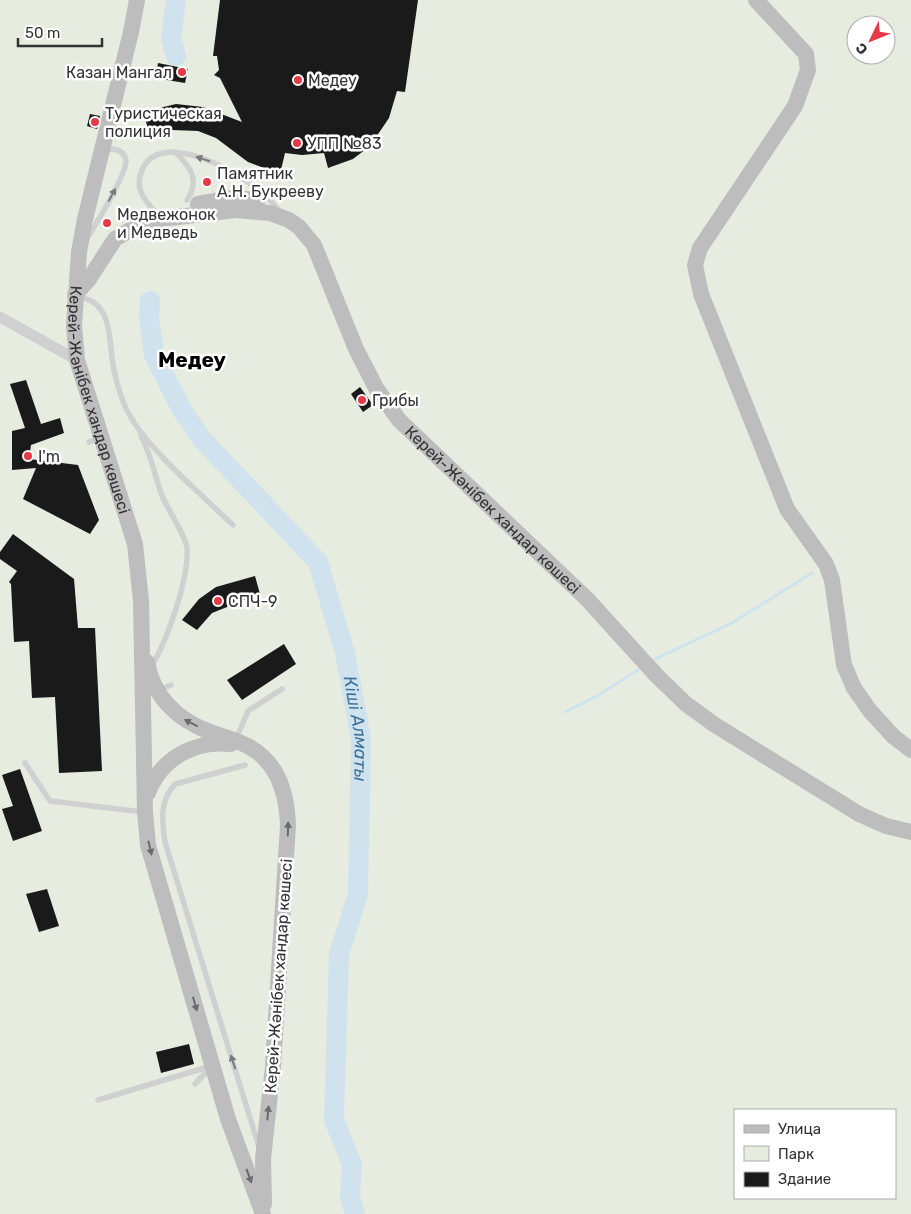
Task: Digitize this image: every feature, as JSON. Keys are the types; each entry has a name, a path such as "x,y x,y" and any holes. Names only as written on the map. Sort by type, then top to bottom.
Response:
{"street":[{"path":"75,295 79,252 137,0"},
{"path":"756,0 806,54 808,70 795,106 700,248 695,265 701,294 787,508 826,564 832,580 844,665 854,688 870,711 894,737 911,750"},
{"name":"Керей-Жәнібек хандар көшесі","path":"76,278 102,244 119,226 138,216 235,210 280,212 299,227 314,245 356,348 376,388 399,420 587,599 657,676 686,704 715,725 858,814 886,826 911,832"},
{"name":"Керей-Жәнібек хандар көшесі","path":"158,215 115,239 89,279 75,295 74,326 77,360 96,439 135,544 140,576 145,806 148,844 228,1119 264,1214"},
{"path":"0,317 77,360"},
{"name":"Керей-Жәнібек хандар көшесі","path":"140,627 149,673 166,691 172,710 187,721 252,749 265,759 277,775 287,803 288,825 272,1066 263,1159 264,1214"},
{"name":"Керей-Жәнібек хандар көшесі","path":"145,806 158,772 170,761 194,747 221,742 252,749"}],"lane":[{"path":"79,252 114,190 126,164 126,157 117,149 107,150 100,158"},
{"path":"158,215 141,193 139,177 144,164 151,157 162,152 208,159 256,187 280,212"},
{"path":"176,153 193,174 194,184 187,200"},
{"path":"75,295 94,303 102,310 106,320 112,361 125,406 150,453 162,494 187,547 183,580 170,624 161,650 149,673"},
{"path":"136,425 165,459 233,525"},
{"path":"236,741 248,711 282,689"},
{"path":"25,764 50,801 145,806"},
{"path":"245,765 175,784 163,803 165,842 263,1159"},
{"path":"195,1084 213,1066"},
{"path":"98,1100 213,1066"}],"green space":[{"path":"0,0 911,0 911,1214 0,1214"}],"building":[{"name":"Медеу","path":"220,0 418,0 405,92 397,91 389,118 370,146 353,159 328,168 324,153 302,155 285,153 280,174 248,162 216,138 198,131 172,130 150,135 143,112 176,104 203,107 242,122 220,78 214,75 219,70 217,56 213,56"},
{"path":"158,63 188,69 185,83 155,78"},
{"name":"Туристическая полиция","path":"90,114 100,116 97,129 87,126"},
{"path":"26,380 41,424 60,418 64,433 31,445 29,459 78,465 99,520 90,534 23,499 36,468 12,470 12,431 25,428 10,384"},
{"name":"Грибы","path":"360,387 373,405 363,412 351,394"},
{"path":"13,534 74,579 78,628 95,628 102,771 59,773 55,697 32,698 29,641 14,642 11,584 9,582 17,571 0,559 0,552"},
{"name":"СПЧ-9","path":"255,576 260,594 212,613 197,630 182,620 199,599 216,587"},
{"path":"284,644 296,664 242,700 227,680"},
{"path":"20,769 42,831 13,841 2,809 13,806 2,775"},
{"path":"47,889 59,926 39,932 26,894"},
{"path":"189,1044 194,1064 161,1073 156,1052"}],"waterway":[{"name":"Кіші Алматы","path":"176,0 171,39 176,56"},
{"name":"Кіші Алматы","path":"150,301 149,317 154,355 182,410 201,438 318,562 345,653 361,739 358,894 339,954 334,1120 352,1164 350,1197 355,1214"},
{"path":"655,659 732,623 812,573"},
{"path":"565,712 597,696 638,670"}],"place":[{"name":"Казан Мангал","path":"182,72"},
{"name":"Медеу","path":"298,80"},
{"name":"Туристическая полиция","path":"95,122"},
{"name":"УПП №83","path":"297,143"},
{"name":"Памятник А.Н. Букрееву","path":"207,182"},
{"name":"Медвежонок и Медведь","path":"107,223"},
{"name":"Грибы","path":"362,400"},
{"name":"I'm","path":"28,456"},
{"name":"СПЧ-9","path":"218,601"}],"district":[{"name":"Медеу","path":"192,360"}]}
